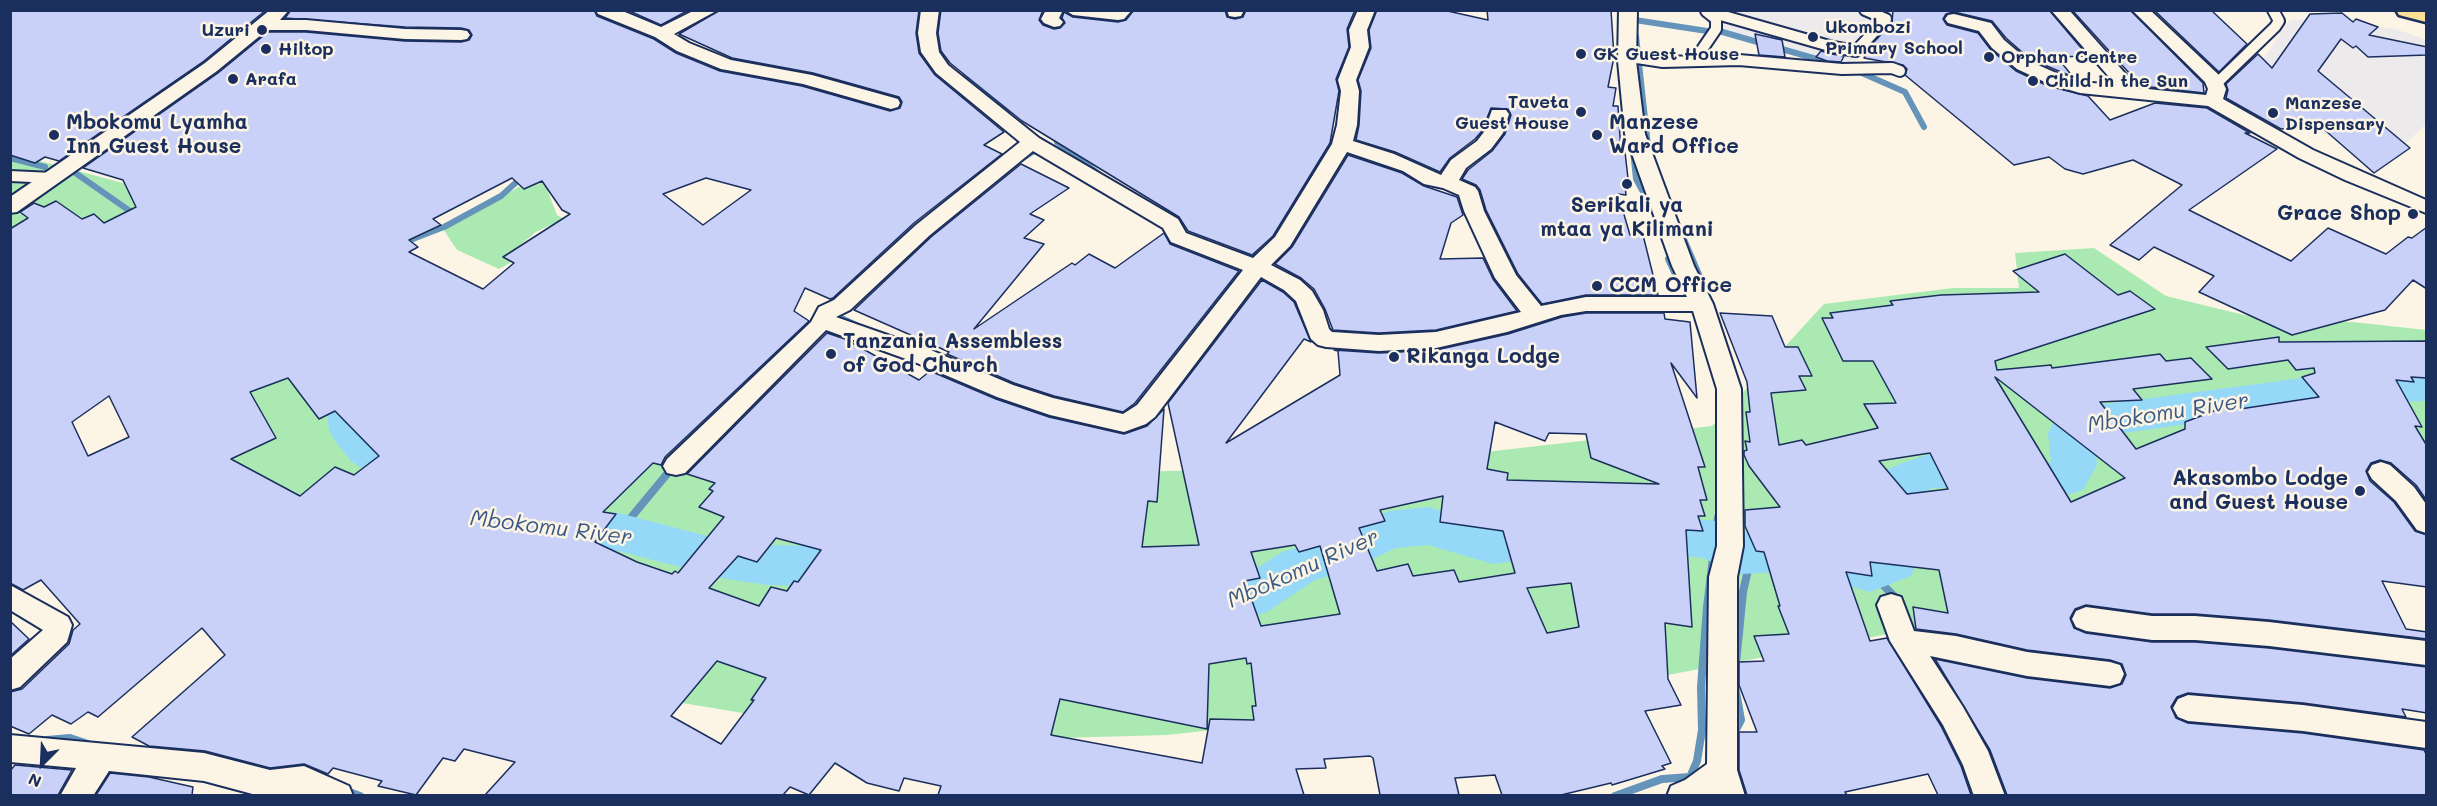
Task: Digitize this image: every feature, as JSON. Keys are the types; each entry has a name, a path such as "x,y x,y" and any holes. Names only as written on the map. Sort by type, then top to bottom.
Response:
{"street":[{"path":"10,207 211,67 281,10"},
{"path":"604,10 661,33 683,47 727,65 805,79 891,103"},
{"path":"661,33 710,10"},
{"path":"930,10 927,33 930,52 942,69 1032,142 1171,224 1178,237 1276,275 1304,296 1312,310 1319,333 1326,339 1379,343 1436,339 1537,316 1560,308 1586,304 1702,304"},
{"path":"1073,10 1118,15 1124,10"},
{"path":"821,320 925,357 1005,391 1050,406 1125,423 1146,411 1257,267 1283,241 1342,144 1349,110 1350,91 1347,80 1360,47 1358,30 1368,10"},
{"path":"1628,10 1627,61 1635,134 1683,266 1702,304 1729,389 1730,546 1723,577 1726,783 1682,795"},
{"path":"2059,10 2132,92"},
{"path":"2140,10 2189,55 2215,93 2266,134 2352,176 2427,207"},
{"path":"1954,19 1985,27 1998,44 2023,64 2049,78 2080,87 2132,92 2215,93"},
{"path":"264,25 306,25 405,34 461,35"},
{"path":"1447,182 1458,164 1484,145 1493,133 1499,114"},
{"path":"676,466 821,320 842,306 923,230 1032,142"},
{"path":"1342,144 1402,164 1431,180 1447,182 1468,191 1474,211 1506,278 1537,316"},
{"path":"2381,472 2405,494 2427,523"},
{"path":"10,596 58,625 57,634 10,678"},
{"path":"1891,605 1904,641 1953,716 1977,761 1989,795"},
{"path":"2086,619 2151,628 2195,628 2269,634 2427,653"},
{"path":"1904,641 1956,648 2051,668 2110,674"},
{"path":"2188,708 2303,718 2427,735"},
{"path":"10,748 204,767 270,784 304,780 338,795"},
{"path":"75,795 101,757"}],"lane":[{"path":"1707,11 1833,47 1856,51 1886,19 1864,10"},
{"path":"2215,93 2275,27 2279,21 2273,10"},
{"path":"1690,61 1701,51 1716,28 1716,19 1707,11"},
{"path":"1627,61 1637,58 1663,62 1738,60 1842,69 1892,68 1900,71"},
{"path":"10,176 54,178"}],"shaded area":[{"name":"Ukombozi Primary School","path":"1700,11 1957,11 1953,18 1897,67 1862,58 1870,47 1852,66 1840,65 1716,27 1707,12"},
{"path":"2324,19 2396,29 2426,40 2426,124 2396,153 2322,133 2252,74 2290,20"}],"green space":[{"path":"10,153 157,192 410,362 1037,478 1164,471 1346,468 1712,426 1824,304 1953,288 2019,288 2015,253 2094,248 2166,296 2265,320 2353,322 2426,330 2426,555 2273,597 1974,618 1603,687 1167,735 917,742 526,677 209,504 11,258"},
{"path":"528,182 548,184 548,192 557,215 564,219 536,232 520,245 526,254 499,269 457,250 443,229"}],"building":[{"path":"10,10 266,10 204,61 59,161 45,157 35,163 10,155"},
{"path":"291,10 594,10 597,16 654,39 676,53 720,71 802,86 890,111 900,108 902,102 899,97 813,73 732,58 679,34 720,10 919,10 916,33 919,53 935,75 1004,132 984,145 1002,154 914,223 833,298 830,299 805,288 794,311 809,321 665,457 661,465 653,463 603,512 616,514 595,542 637,562 672,574 675,571 678,573 724,517 699,507 713,491 709,489 715,483 687,474 827,333 845,339 919,380 930,371 996,399 1049,417 1124,434 1147,426 1164,409 1157,502 1148,501 1142,547 1199,545 1168,403 1262,280 1283,292 1294,302 1311,342 1304,339 1226,443 1340,375 1338,351 1334,350 1379,353 1436,350 1508,334 1562,317 1586,313 1664,313 1665,319 1690,322 1697,398 1671,363 1705,467 1698,467 1707,500 1700,500 1705,516 1698,516 1703,531 1686,530 1692,627 1665,623 1668,679 1681,705 1645,711 1671,763 1662,766 1665,769 1612,785 1611,783 1561,795 1502,795 1495,775 1455,778 1459,795 1380,795 1373,758 1370,756 1324,759 1326,768 1296,769 1304,795 938,795 941,786 904,778 899,791 867,783 835,763 809,795 790,787 783,795 485,795 515,762 464,749 455,761 443,758 416,795 378,786 382,781 333,768 328,774 304,764 270,768 205,751 149,746 132,737 225,655 202,628 98,717 88,712 71,724 52,715 29,734 10,726 10,692 22,689 69,644 73,630 80,624 41,580 23,590 10,583 10,229 28,218 20,212 34,203 44,207 56,201 82,219 94,214 104,223 136,207 123,180 83,168 218,73 268,32 306,32 405,41 461,42 469,40 472,35 469,30 461,28 405,27 285,18","holes":["512,178 524,189 542,181 562,210 570,214 503,257 514,263 483,289 409,252 418,247 409,240 441,225 433,219","706,178 751,190 703,225 663,194","288,378 319,419 335,411 379,456 354,475 335,467 300,496 231,459 276,438 250,392","109,396 129,437 88,456 72,422","1495,422 1545,441 1549,433 1586,434 1591,458 1659,484 1507,480 1508,473 1487,469","1443,496 1440,522 1503,531 1515,573 1459,582 1454,570 1413,576 1408,564 1377,571 1359,528 1385,521 1380,510","776,538 821,550 798,582 794,581 787,591 771,587 759,606 709,588 738,556 757,562","1295,545 1299,552 1320,546 1340,614 1261,626 1245,581 1260,578 1251,552","1571,583 1579,627 1547,633 1527,588","1246,658 1247,664 1251,663 1256,706 1252,706 1254,720 1210,719 1202,763 1051,735 1060,699 1207,729 1209,664","717,661 766,678 751,700 754,700 721,744 671,716"]},
{"path":"627,10 689,10 661,25"},
{"path":"941,10 1043,10 1039,20 1043,25 1054,29 1060,28 1065,23 1062,18 1064,12 1073,17 1118,22 1126,20 1134,10 1225,10 1227,17 1235,19 1243,17 1246,10 1355,10 1347,29 1349,47 1336,79 1339,91 1330,143 1273,236 1252,255 1188,231 1179,217 1022,121 950,63 941,51 938,33"},
{"path":"1377,10 1443,10 1488,20 1487,10 1611,10 1614,57 1608,87 1616,88 1613,106 1618,106 1621,152 1625,152 1629,187 1625,186 1626,195 1618,194 1630,235 1643,235 1658,295 1586,295 1542,304 1518,274 1486,210 1480,190 1476,185 1462,179 1468,170 1492,151 1505,134 1511,115 1508,109 1491,108 1482,131 1450,158 1440,172 1395,152 1356,140 1361,91 1358,80 1371,48 1369,30"},
{"path":"1893,10 2049,10 2088,56 2057,57 2073,77 2030,59 2006,38 1992,21 1954,12 1946,14 1943,19 1947,25 1978,33 1991,50 2016,71 2048,86 2088,96 2110,120 2155,103 2207,108 2250,133 2245,133 2277,149 2189,210 2291,261 2328,228 2386,254 2408,237 2412,238 2427,227 2427,289 2413,280 2385,310 2292,335 2199,292 2214,276 2154,247 2139,260 2110,245 2182,185 2133,160 2083,174 2065,169 2049,157 2014,165 1905,75 1907,69 1903,65 1864,58 1873,43 1892,23"},
{"path":"2072,10 2130,10 2203,83 2204,93 2141,86"},
{"path":"2154,10 2211,10 2247,44 2219,72"},
{"path":"2342,13 2353,22 2356,19 2378,27 2369,35 2427,47 2427,55 2368,57 2356,46 2353,48 2341,39 2318,71 2410,148 2374,173 2319,125 2281,129 2226,98 2228,90 2226,84 2258,54 2272,68 2310,14"},
{"path":"1755,34 1782,40 1785,57 1759,55"},
{"path":"1821,51 1844,56 1841,62 1827,61 1816,57"},
{"path":"1348,155 1402,173 1424,186 1457,197 1463,215 1451,223 1440,259 1483,258 1493,279 1517,311 1436,330 1379,333 1333,330 1314,289 1301,278 1275,264 1292,247"},
{"path":"1021,164 1069,188 1030,214 1044,220 1024,238 1044,244 974,329 1089,254 1115,268 1164,233 1170,244 1239,271 1135,403 1123,412 1054,396 1014,383 854,310 931,237"},
{"path":"2065,254 2118,295 2130,291 2155,309 1995,361 1997,370 2051,365 2052,368 2160,354 2166,361 2191,358 2212,379 2133,389 2142,400 2100,402 2136,449 2185,429 2185,422 2235,403 2240,409 2319,397 2302,377 2315,373 2314,368 2296,370 2288,360 2228,369 2206,347 2279,337 2279,342 2427,341 2427,378 2411,377 2414,382 2396,380 2422,427 2415,426 2427,446 2427,501 2416,485 2391,463 2380,460 2371,463 2366,471 2370,481 2394,502 2415,531 2427,535 2427,587 2382,581 2406,629 2427,632 2427,639 2269,620 2195,614 2152,614 2086,605 2075,609 2070,618 2074,628 2086,633 2152,642 2195,642 2269,648 2427,667 2427,713 2402,709 2406,717 2303,703 2188,693 2177,697 2171,707 2176,718 2188,723 2303,733 2424,750 2427,756 2427,795 2007,795 1990,750 1935,659 2027,678 2110,688 2122,684 2126,675 2122,664 2110,660 2027,650 1956,634 1916,629 1913,607 1948,613 1939,570 1870,562 1872,576 1846,572 1870,641 1887,638 1941,726 1961,766 1971,795 1938,795 1928,774 1845,792 1847,795 1747,795 1739,770 1739,732 1757,732 1739,685 1739,662 1764,661 1754,636 1789,634 1778,606 1780,606 1764,552 1756,551 1745,526 1745,510 1780,507 1749,466 1744,455 1744,451 1747,450 1745,441 1750,442 1746,412 1750,412 1747,382 1720,313 1772,316 1785,347 1798,347 1812,376 1799,376 1806,390 1771,393 1779,445 1802,440 1806,445 1878,428 1864,404 1896,403 1873,361 1843,361 1822,318 1833,318 1830,313 1893,305 1890,301 1941,295 2039,292 2013,271","holes":["1995,377 1999,380 2125,478 2071,502","1930,453 1948,489 1907,494 1879,461"]},
{"path":"10,621 29,639 10,656"},
{"path":"15,765 72,770 58,795 10,795 10,771"},
{"path":"110,773 149,777 193,787 192,795 96,795"}],"waterway":[{"path":"283,19 292,10"},
{"path":"917,11 919,43 923,52"},
{"path":"1635,20 1707,31"},
{"path":"1719,31 1841,66"},
{"path":"1636,36 1646,124"},
{"path":"749,60 785,67"},
{"path":"1855,70 1905,92 1924,127"},
{"path":"966,74 991,98 1010,110"},
{"path":"1646,124 1656,125"},
{"path":"1646,124 1648,146"},
{"path":"1057,142 1100,175"},
{"path":"1633,150 1636,179 1655,214"},
{"path":"1020,160 1034,151 1044,154"},
{"path":"10,158 45,167"},
{"path":"74,172 137,216"},
{"path":"400,244 444,227 501,196 522,177"},
{"path":"1291,241 1301,230 1303,218"},
{"path":"1680,230 1707,293"},
{"path":"1230,252 1256,255"},
{"path":"1668,259 1678,281"},
{"path":"829,312 856,325"},
{"name":"Mbokomu River","path":"327,375 349,411 351,430 367,449 426,490"},
{"name":"Mbokomu River","path":"1626,537 1676,536 1716,540 1722,546 1752,552 1741,555 1799,552 1870,572 1894,562 1882,529 1880,498 1898,483 1930,471 1978,471 2051,480 2067,478 2074,465 2070,433 2083,423 2325,390 2426,386"},
{"path":"619,532 672,468"},
{"path":"1615,796 1662,779 1690,777 1697,761 1702,730 1701,687 1707,607 1718,517"},
{"name":"Mbokomu River","path":"543,526 619,532 726,560 768,565 854,567 867,572"},
{"name":"Mbokomu River","path":"1193,612 1198,613 1249,598 1299,566 1332,556 1389,530 1428,526 1493,545 1565,535"},
{"path":"1736,663 1743,592 1752,552"},
{"path":"1870,572 1894,596 1897,603"},
{"path":"1733,735 1741,720 1735,686"},
{"path":"47,740 70,738 88,744"},
{"path":"1741,773 1745,796"},
{"path":"344,790 360,796"}],"place":[{"name":"Uzuri","path":"262,30"},
{"name":"Ukombozi Primary School","path":"1813,37"},
{"name":"Hiltop","path":"266,49"},
{"name":"GK Guest House","path":"1581,54"},
{"name":"Orphan Centre","path":"1989,57"},
{"name":"Arafa","path":"233,79"},
{"name":"Child in the Sun","path":"2033,81"},
{"name":"Taveta Guest House","path":"1581,112"},
{"name":"Manzese Dispensary","path":"2273,113"},
{"name":"Mbokomu Lyamha Inn Guest House","path":"54,135"},
{"name":"Manzese Ward Office","path":"1597,135"},
{"name":"Serikali ya mtaa ya Kilimani","path":"1627,184"},
{"name":"Grace Shop","path":"2413,214"},
{"name":"CCM Office","path":"1597,286"},
{"name":"Tanzania Assembless of God Church","path":"831,354"},
{"name":"Rikanga Lodge","path":"1394,357"},
{"name":"Akasombo Lodge and Guest House","path":"2360,491"}]}
